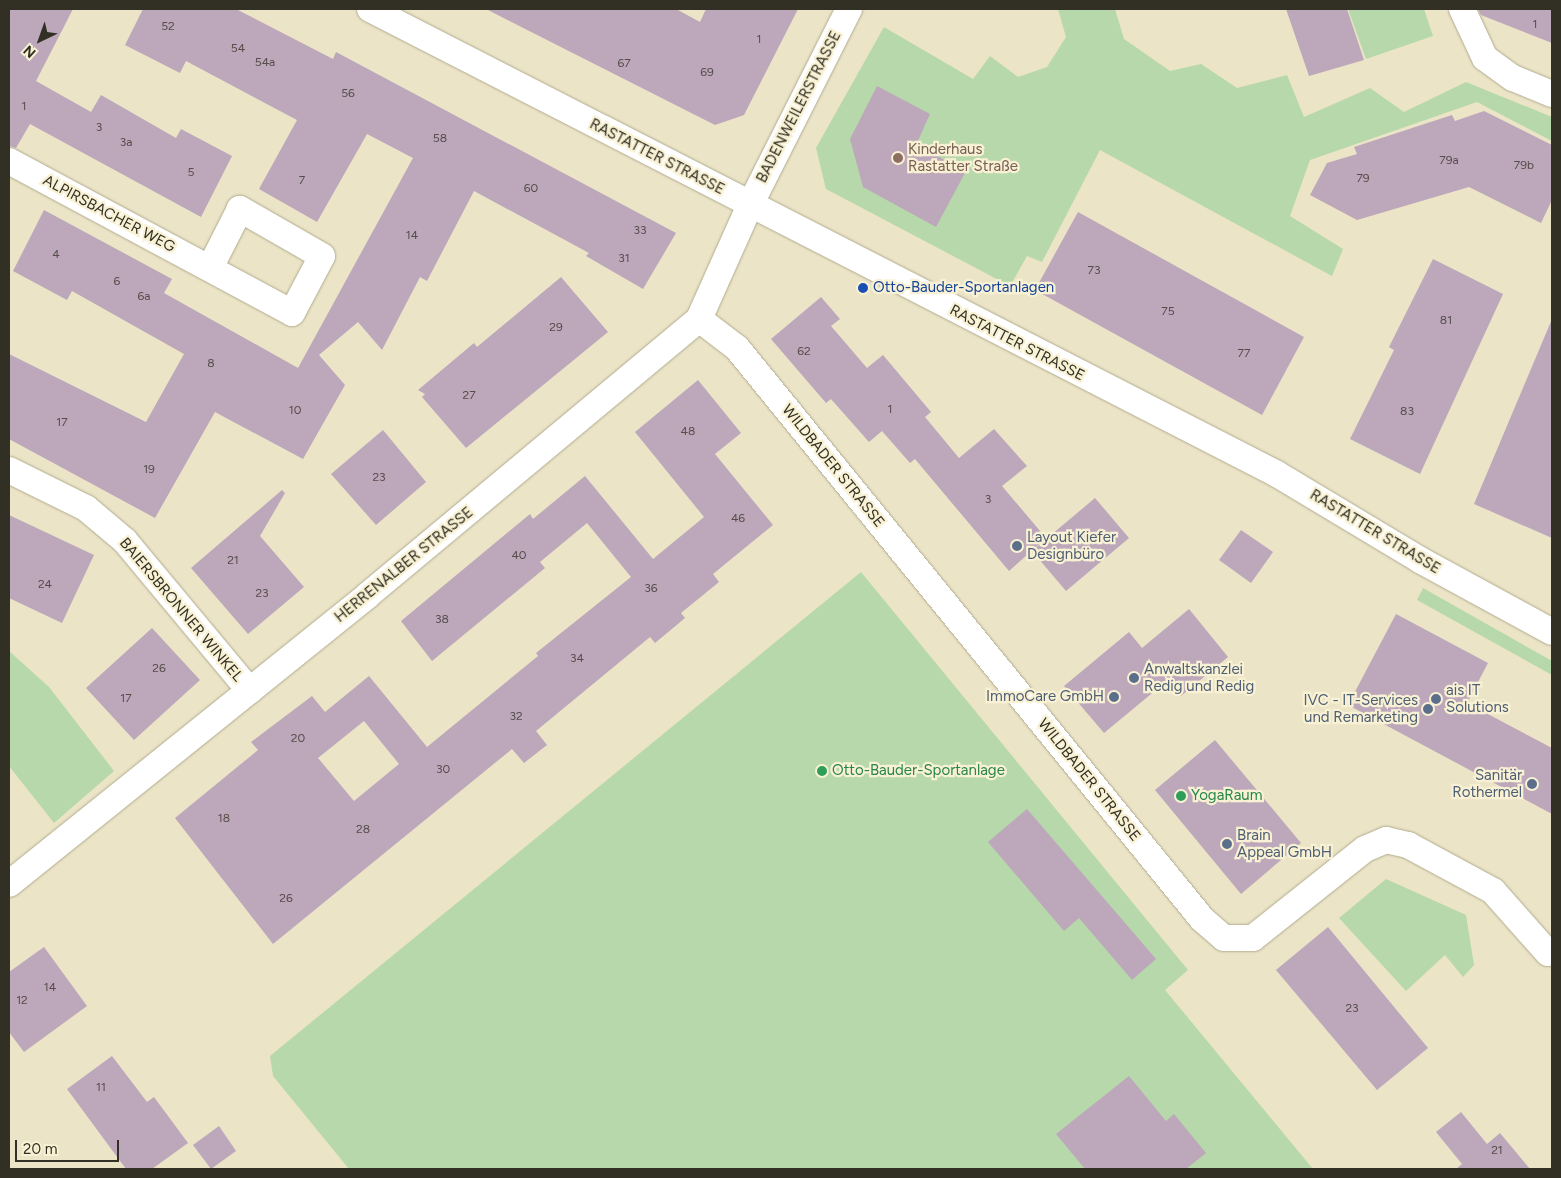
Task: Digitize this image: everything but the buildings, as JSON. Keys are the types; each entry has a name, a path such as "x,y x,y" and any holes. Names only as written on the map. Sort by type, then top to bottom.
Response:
{"street":[{"name":"RASTATTER STRASSE","path":"370,9 1277,474 1420,560 1552,632"},
{"name":"BADENWEILERSTRASSE","path":"750,205 849,9"},
{"path":"1462,9 1469,30 1486,58 1513,78 1552,94"},
{"name":"ALPIRSBACHER WEG","path":"9,160 210,268"},
{"name":"HERRENALBER STRASSE","path":"9,884 250,690 699,319 750,205"},
{"name":"WILDBADER STRASSE","path":"699,319 737,348 1202,919 1224,938 1253,938 1365,849 1386,840 1408,845 1493,891 1548,953"},
{"name":"BAIERSBRONNER WINKEL","path":"9,470 86,508 125,541 250,690"}],"green space":[{"path":"1058,9 1115,9 1124,39 1170,71 1201,64 1237,88 1287,75 1304,117 1370,88 1404,112 1466,82 1552,117 1552,141 1477,102 1310,160 1290,216 1343,249 1332,276 1100,150 1042,262 1027,256 1010,286 826,189 816,148 884,27 973,79 990,56 1018,77 1047,67 1066,37"},
{"path":"1348,9 1424,9 1433,36 1366,59"},
{"name":"Otto-Bauder-Sportanlage","path":"861,572 1188,970 1165,990 1313,1169 349,1169 273,1076 270,1056"},
{"path":"1423,588 1552,661 1552,675 1417,600"},
{"path":"9,651 49,687 114,771 54,823 9,766"},
{"path":"1386,879 1466,915 1474,965 1463,977 1445,955 1406,991 1339,918"}],"place":[{"name":"Kinderhaus Rastatter Straße","path":"898,158"},
{"name":"Otto-Bauder-Sportanlagen","path":"863,288"},
{"name":"Layout Kiefer Designbüro","path":"1017,546"},
{"name":"Anwaltskanzlei Redig und Redig","path":"1134,678"},
{"name":"ImmoCare GmbH","path":"1114,697"},
{"name":"ais IT Solutions","path":"1436,699"},
{"name":"IVC - IT-Services und Remarketing","path":"1428,709"},
{"name":"Otto-Bauder-Sportanlage","path":"822,771"},
{"name":"Sanitär Rothermel","path":"1532,784"},
{"name":"YogaRaum","path":"1181,796"},
{"name":"Brain Appeal GmbH","path":"1227,844"}]}
